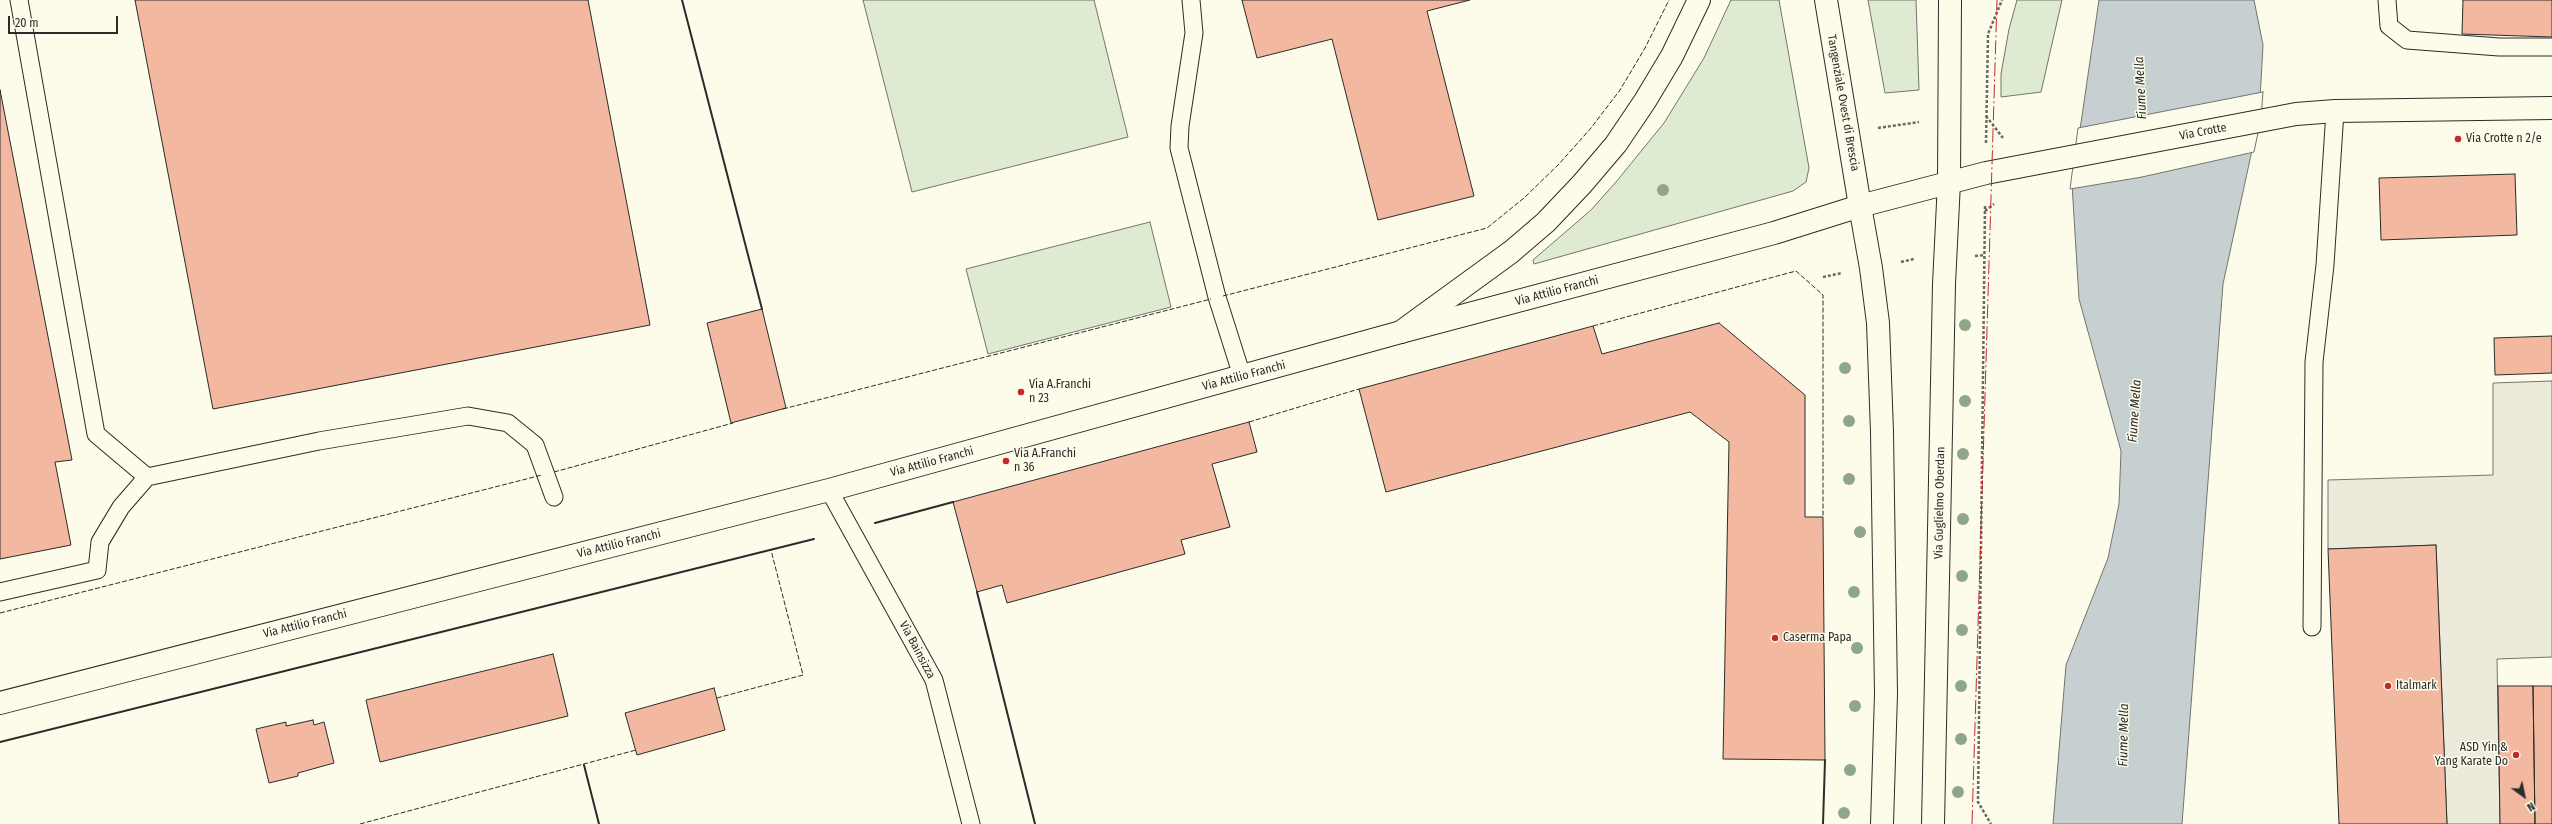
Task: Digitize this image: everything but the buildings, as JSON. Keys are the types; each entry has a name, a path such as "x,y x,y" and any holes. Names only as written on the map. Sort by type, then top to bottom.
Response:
{"main road":[{"path":"1401,332 1512,252 1546,222 1582,184 1616,144 1645,101 1672,56 1699,0"},
{"name":"Tangenziale Ovest di Brescia","path":"1826,0 1860,206"},
{"path":"1949,182 1950,0"},
{"name":"Via Crotte","path":"1860,206 1949,182 2014,167 2296,114 2335,111 2552,108"},
{"name":"Via Guglielmo Oberdan","path":"1933,824 1944,292 1949,182"},
{"name":"Via Attilio Franchi","path":"0,703 829,490 1401,332 1774,233 1860,206"},
{"path":"1860,206 1871,268 1878,323 1882,432 1886,694 1882,824"}],"lane":[{"path":"19,0 96,434 147,477"},
{"path":"1192,0 1194,34 1180,126 1179,148 1218,297 1242,376"},
{"path":"2387,0 2389,26 2407,40 2498,47 2552,47"},
{"path":"2312,627 2314,362 2325,265 2335,111"},
{"path":"0,592 97,570 100,542 121,507 147,477 319,441 468,416 508,423 535,445 554,497"},
{"name":"Via Bainsizza","path":"829,490 934,680 971,824"}],"path":[{"path":"2002,0 1988,34 1986,116 2006,140"},
{"path":"1849,133 1986,110"},
{"path":"1985,211 1978,802 1991,824"}],"green space":[{"path":"863,0 1094,0 1128,137 912,192"},
{"path":"1731,0 1779,0 1809,168 1806,182 1793,191 1534,264 1533,260 1591,210 1664,123 1704,58"},
{"path":"1868,0 1916,0 1919,90 1885,93"},
{"path":"2017,0 2062,0 2041,92 2001,97 2001,74 2009,29"},
{"path":"1150,222 1171,307 988,354 966,269"}],"shaded area":[{"path":"2552,381 2552,657 2497,659 2500,824 2447,824 2436,545 2328,549 2328,480 2493,475 2493,383"}],"water":[{"name":"Fiume Mella","path":"2099,0 2254,0 2263,45 2259,118 2223,284 2182,824 2053,824 2066,665 2108,558 2119,504 2121,451 2079,299 2072,184"}],"pier":[{"path":"2263,92 2261,118 2254,152 2142,177 2070,189 2078,128"}],"fence":[{"path":"1223,296 1487,228 1524,198 1559,164 1591,128 1620,90 1645,48 1669,0"},
{"path":"1593,326 1796,271 1823,295 1823,517"},
{"path":"783,409 1211,299"},
{"path":"1249,422 1359,389"},
{"path":"554,472 733,423"},
{"path":"0,613 542,475"},
{"path":"717,698 803,675 771,550"},
{"path":"360,824 636,750"}],"wall":[{"path":"682,0 762,309"},
{"path":"875,523 953,502"},
{"path":"0,742 814,539"},
{"path":"977,592 1035,824"},
{"path":"1823,824 1825,760"},
{"path":"584,765 599,824"}],"power":[{"path":"1972,824 1997,0"}],"place":[{"name":"Via Crotte n 2/e","path":"2458,139"},
{"name":"Via A.Franchi n 23","path":"1021,392"},
{"name":"Via A.Franchi n 36","path":"1006,461"},
{"name":"Caserma Papa","path":"1775,638"},
{"name":"Italmark","path":"2388,686"},
{"name":"ASD Yin & Yang Karate Do","path":"2516,755"}]}
